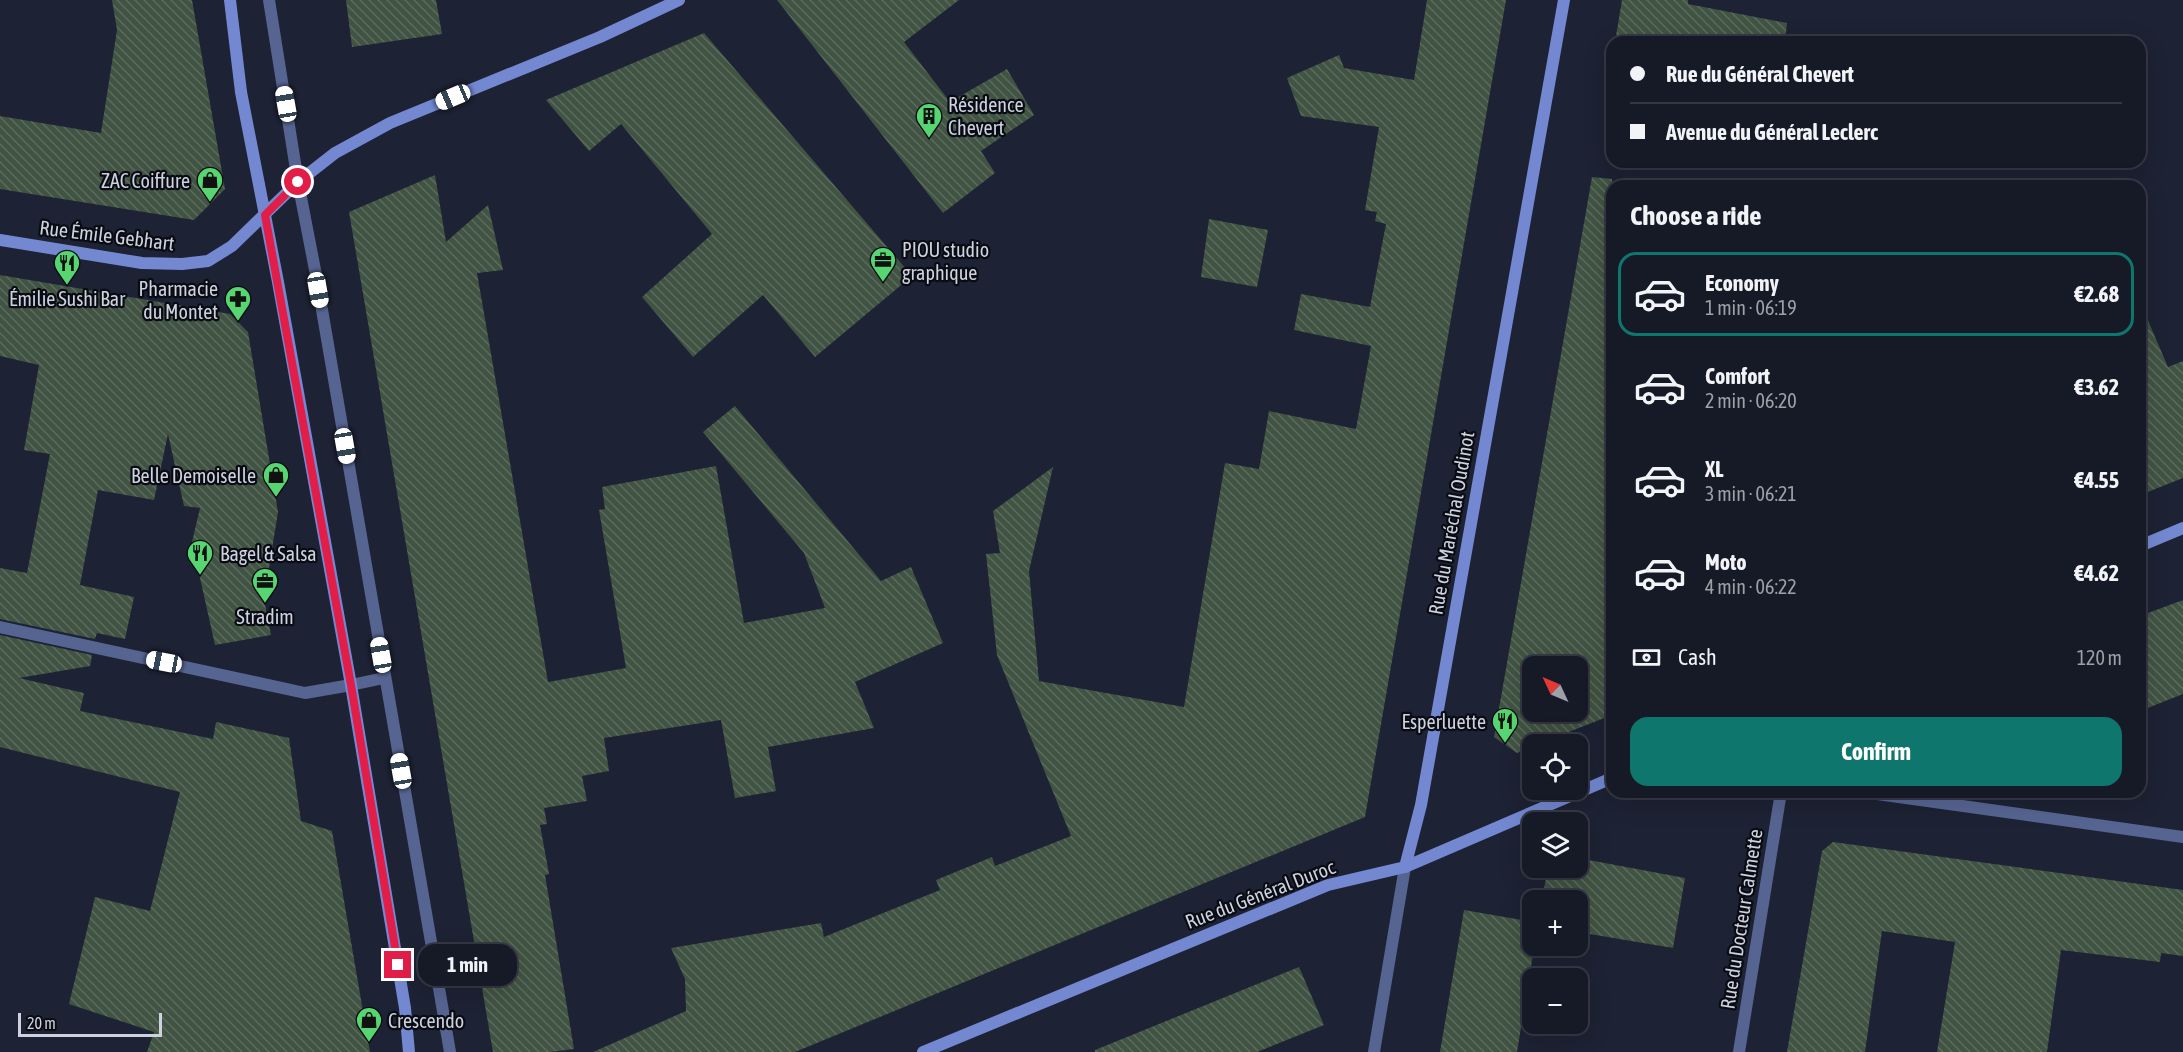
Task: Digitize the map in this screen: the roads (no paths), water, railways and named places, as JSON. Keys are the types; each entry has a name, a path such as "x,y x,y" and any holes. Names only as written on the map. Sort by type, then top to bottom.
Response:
{"street":[{"path":"230,0 241,92 351,685 405,1008 409,1052"},
{"path":"268,0 450,1052"},
{"name":"Rue Émile Gebhart","path":"0,240 142,263 182,264 208,261 232,246 298,182 335,153 390,123 600,37 679,0"},
{"name":"Rue du Maréchal Oudinot","path":"1374,1052 1405,867 1420,805 1564,0"},
{"path":"2146,543 2183,528"},
{"path":"0,627 305,693 384,678"},
{"name":"Rue du Général Duroc","path":"922,1052 1328,885 1405,867 1606,781"},
{"name":"Rue du Docteur Calmette","path":"1739,1052 1780,798"},
{"path":"1906,798 2183,837"}],"place":[{"name":"Résidence Chevert","path":"929,139"},
{"name":"ZAC Coiffure","path":"210,203"},
{"name":"PIOU studio graphique","path":"883,283"},
{"name":"Émilie Sushi Bar","path":"67,286"},
{"name":"Pharmacie du Montet","path":"238,322"},
{"name":"Belle Demoiselle","path":"276,498"},
{"name":"Bagel & Salsa","path":"200,576"},
{"name":"Stradim","path":"265,604"},
{"name":"Esperluette","path":"1505,744"},
{"name":"Crescendo","path":"369,1043"}]}
